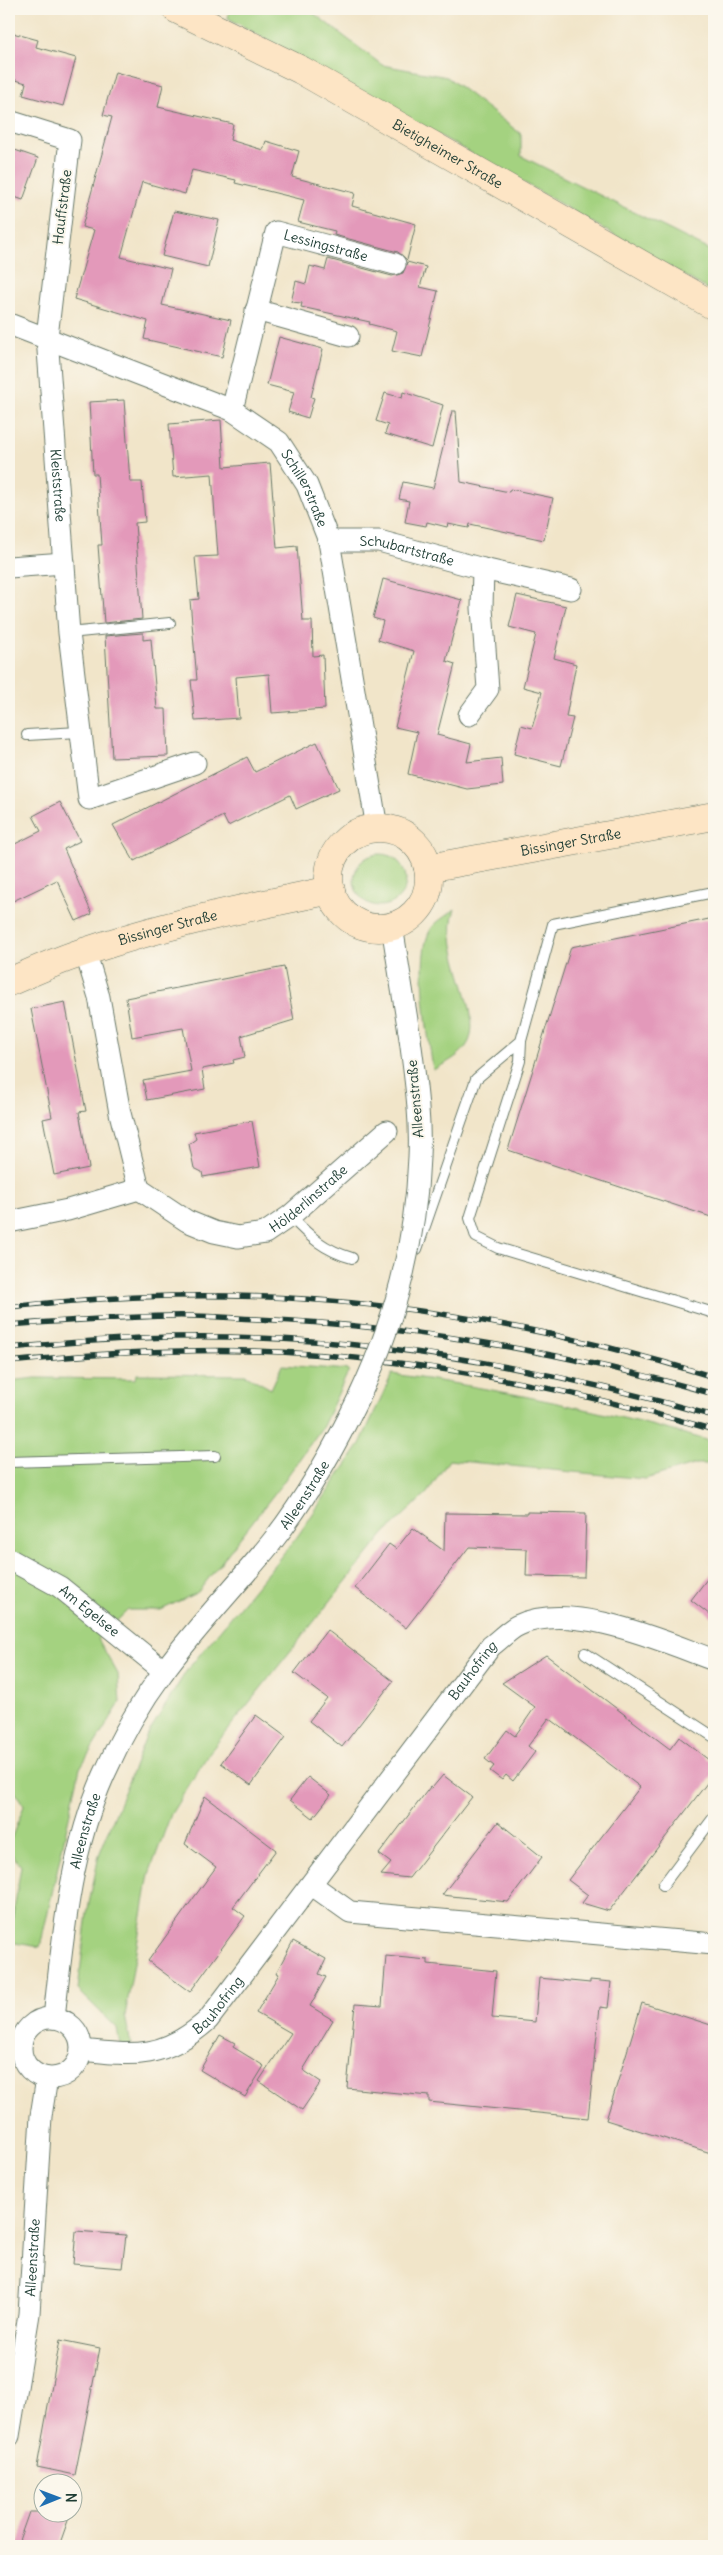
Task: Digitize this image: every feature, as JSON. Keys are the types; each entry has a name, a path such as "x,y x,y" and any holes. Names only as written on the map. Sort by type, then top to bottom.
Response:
{"main road":[{"name":"Bietigheimer Straße","path":"176,9 300,70 714,306"},
{"name":"Bissinger Straße","path":"428,868 714,816"},
{"path":"376,828 391,829 409,838 423,854 428,868 429,883 425,897 417,910 406,920 392,926 376,928 361,924 348,917 337,905 331,890 329,873 334,856 344,842 359,832 376,828"},
{"name":"Bissinger Straße","path":"9,982 85,951 224,911 331,890"}],"street":[{"name":"Hauffstraße","path":"9,121 70,140 47,337"},
{"name":"Lessingstraße","path":"232,410 276,232 394,264"},
{"path":"256,310 348,336"},
{"name":"Schillerstraße","path":"9,324 47,337 232,410 279,442 307,485 329,541 376,828"},
{"name":"Kleiststraße","path":"47,337 69,633 79,732 89,799 194,762"},
{"name":"Schubartstraße","path":"329,541 379,540 483,569 571,589"},
{"path":"9,567 64,563"},
{"path":"469,715 488,689 482,608 483,569"},
{"name":"Alleenstraße","path":"54,2018 69,1894 87,1825 104,1776 126,1730 164,1671 272,1542 311,1487 360,1395 386,1332 403,1276 414,1212 419,1156 417,1096 392,926"},
{"path":"9,1222 68,1210 138,1189 120,1114 99,997 85,951"},
{"name":"Hölderlinstraße","path":"138,1189 187,1221 214,1232 238,1237 265,1233 290,1216 387,1131"},
{"name":"Am Egelsee","path":"9,1559 60,1587 164,1671"},
{"name":"Bauhofring","path":"81,2050 146,2053 164,2050 188,2037 208,2020 492,1646 518,1625 554,1616 601,1622 714,1660"},
{"path":"312,1885 350,1912 714,1944"},
{"path":"54,2018 71,2026 78,2033 81,2050 78,2062 72,2070 63,2076 48,2078 33,2073 26,2066 15,2041 36,2022 54,2018"},
{"name":"Alleenstraße","path":"9,2436 11,2408 29,2314 41,2116 48,2078"}],"lane":[{"path":"69,633 170,623"},
{"path":"27,735 79,732"},
{"path":"714,892 553,924 521,1041 520,1061 470,1218 476,1237 498,1248 714,1313"},
{"path":"415,1254 476,1079 521,1041"},
{"path":"290,1216 316,1242 338,1254 352,1258"},
{"path":"9,1462 215,1456"},
{"path":"585,1653 714,1737"},
{"path":"664,1885 714,1817"}],"green space":[{"path":"230,9 308,9 382,65 447,77 521,134 521,156 714,252 714,293 516,178 228,18"},
{"path":"375,854 385,854 399,861 406,875 406,885 399,899 385,906 375,906 365,902 358,895 354,885 354,875 358,865 365,858"},
{"path":"455,909 452,926 453,945 472,1020 471,1035 462,1052 433,1070 424,998 423,977 426,941 433,926"},
{"path":"282,1365 349,1370 323,1426 281,1485 198,1592 161,1610 128,1610 98,1639 118,1674 120,1703 80,1768 40,1947 9,1942 21,1866 9,1851 9,1840 24,1806 9,1782 9,1381 36,1378 136,1379 137,1374 246,1375 271,1389"},
{"path":"392,1374 554,1402 714,1442 714,1464 696,1464 645,1479 449,1460 427,1493 384,1534 209,1753 171,1814 149,1874 125,2016 131,2045 120,2045 117,2028 78,1990 87,1913 99,1855 146,1737 187,1670 297,1537 359,1446"}],"building":[{"path":"9,32 38,40 36,47 76,58 63,106 23,95 26,83 9,78"},
{"path":"115,72 163,85 158,107 233,124 230,140 263,150 266,141 299,151 292,177 355,193 352,206 416,224 407,260 398,252 334,235 335,231 298,222 304,200 235,183 236,180 192,170 185,194 142,182 121,257 171,269 162,305 231,320 222,357 144,339 148,321 74,299 94,230 82,227 112,117 103,115"},
{"path":"9,148 38,158 23,200 9,195"},
{"path":"174,211 219,220 208,267 162,256"},
{"path":"328,259 392,276 403,273 407,262 426,267 420,287 438,291 422,357 392,351 397,331 369,324 370,322 301,307 302,303 291,302 296,281 306,284 310,266 325,270"},
{"path":"279,337 323,349 311,397 314,398 308,418 288,412 294,392 267,385"},
{"path":"403,392 443,405 432,448 385,434 388,425 376,421 385,393 402,398"},
{"path":"124,400 130,482 142,482 145,522 135,523 142,619 104,623 98,545 102,545 97,474 93,474 89,402"},
{"path":"452,411 456,411 461,482 509,492 510,489 553,498 544,540 470,524 469,528 448,524 447,527 427,522 426,526 405,522 409,501 399,499 403,482 433,488"},
{"path":"221,420 224,467 270,463 277,548 297,546 303,621 312,621 313,656 323,655 325,709 272,713 269,674 236,677 239,718 195,721 191,680 197,680 190,600 199,599 195,557 218,556 212,474 173,477 169,424"},
{"path":"383,579 462,600 446,661 455,664 437,735 471,744 467,762 501,758 503,785 467,789 408,774 417,732 395,727 414,651 378,640 383,621 373,618"},
{"path":"517,595 566,606 554,658 576,664 566,717 573,718 561,766 514,754 521,725 532,728 542,692 523,687 536,634 509,627"},
{"path":"143,633 143,640 151,639 157,709 166,709 168,756 112,758 105,636"},
{"path":"317,742 339,789 296,809 290,795 228,826 223,816 134,861 113,825 247,757 255,772"},
{"path":"60,802 80,841 64,849 92,914 76,921 57,880 13,901 9,891 9,847 41,831 33,816"},
{"path":"714,918 714,1218 508,1150 571,947"},
{"path":"284,967 294,1020 241,1036 245,1057 233,1060 234,1063 202,1069 205,1089 147,1100 143,1080 191,1071 183,1028 132,1037 126,998"},
{"path":"65,1002 86,1111 79,1112 89,1168 54,1175 43,1119 52,1117 31,1009"},
{"path":"252,1121 260,1167 203,1177 202,1172 194,1168 189,1144 196,1139 194,1132"},
{"path":"527,1512 586,1513 584,1577 526,1576 527,1549 469,1547 406,1628 355,1588 389,1544 396,1549 413,1528 444,1551 445,1513 527,1514"},
{"path":"714,1570 714,1618 691,1600"},
{"path":"327,1630 393,1681 342,1747 309,1721 327,1698 294,1673"},
{"path":"546,1655 670,1749 679,1737 714,1764 714,1774 609,1911 582,1903 588,1895 568,1880 640,1787 549,1718 528,1746 535,1752 513,1781 506,1775 502,1780 490,1771 494,1766 485,1759 507,1730 515,1736 535,1707 502,1683"},
{"path":"256,1715 286,1737 251,1785 221,1763"},
{"path":"443,1775 472,1797 409,1878 381,1875 391,1863 379,1854 430,1787 432,1788"},
{"path":"308,1777 331,1795 313,1818 290,1800"},
{"path":"205,1796 276,1850 233,1907 245,1916 190,1992 148,1961 216,1867 185,1844"},
{"path":"498,1822 542,1857 508,1902 442,1895"},
{"path":"293,1941 326,1959 319,1974 326,1977 310,2006 333,2020 303,2070 321,2082 302,2110 259,2081 291,2033 256,2013 279,1974 276,1973"},
{"path":"386,1956 428,1960 428,1964 496,1971 492,2018 535,2022 539,1978 590,1983 590,1980 611,1982 608,2008 600,2007 588,2118 429,2102 429,2096 347,2088 355,2004 382,2006"},
{"path":"642,2003 714,2026 714,2154 606,2120"},
{"path":"220,2035 235,2043 233,2047 264,2066 245,2097 200,2070"},
{"path":"76,2231 126,2235 122,2268 73,2264"},
{"path":"60,2340 100,2348 76,2472 61,2472 37,2467"},
{"path":"29,2512 32,2512 32,2522 67,2522 59,2546 17,2546"}],"railway":[{"path":"9,1307 130,1297 240,1296 309,1299 446,1315 514,1327 581,1341 714,1377"},
{"path":"9,1325 110,1318 182,1316 373,1328 488,1343 545,1354 658,1379 714,1394"},
{"path":"9,1348 171,1337 240,1337 377,1347 446,1356 513,1368 581,1382 714,1416"},
{"path":"9,1362 162,1351 254,1351 371,1359 486,1376 544,1387 658,1414 714,1430"}]}
